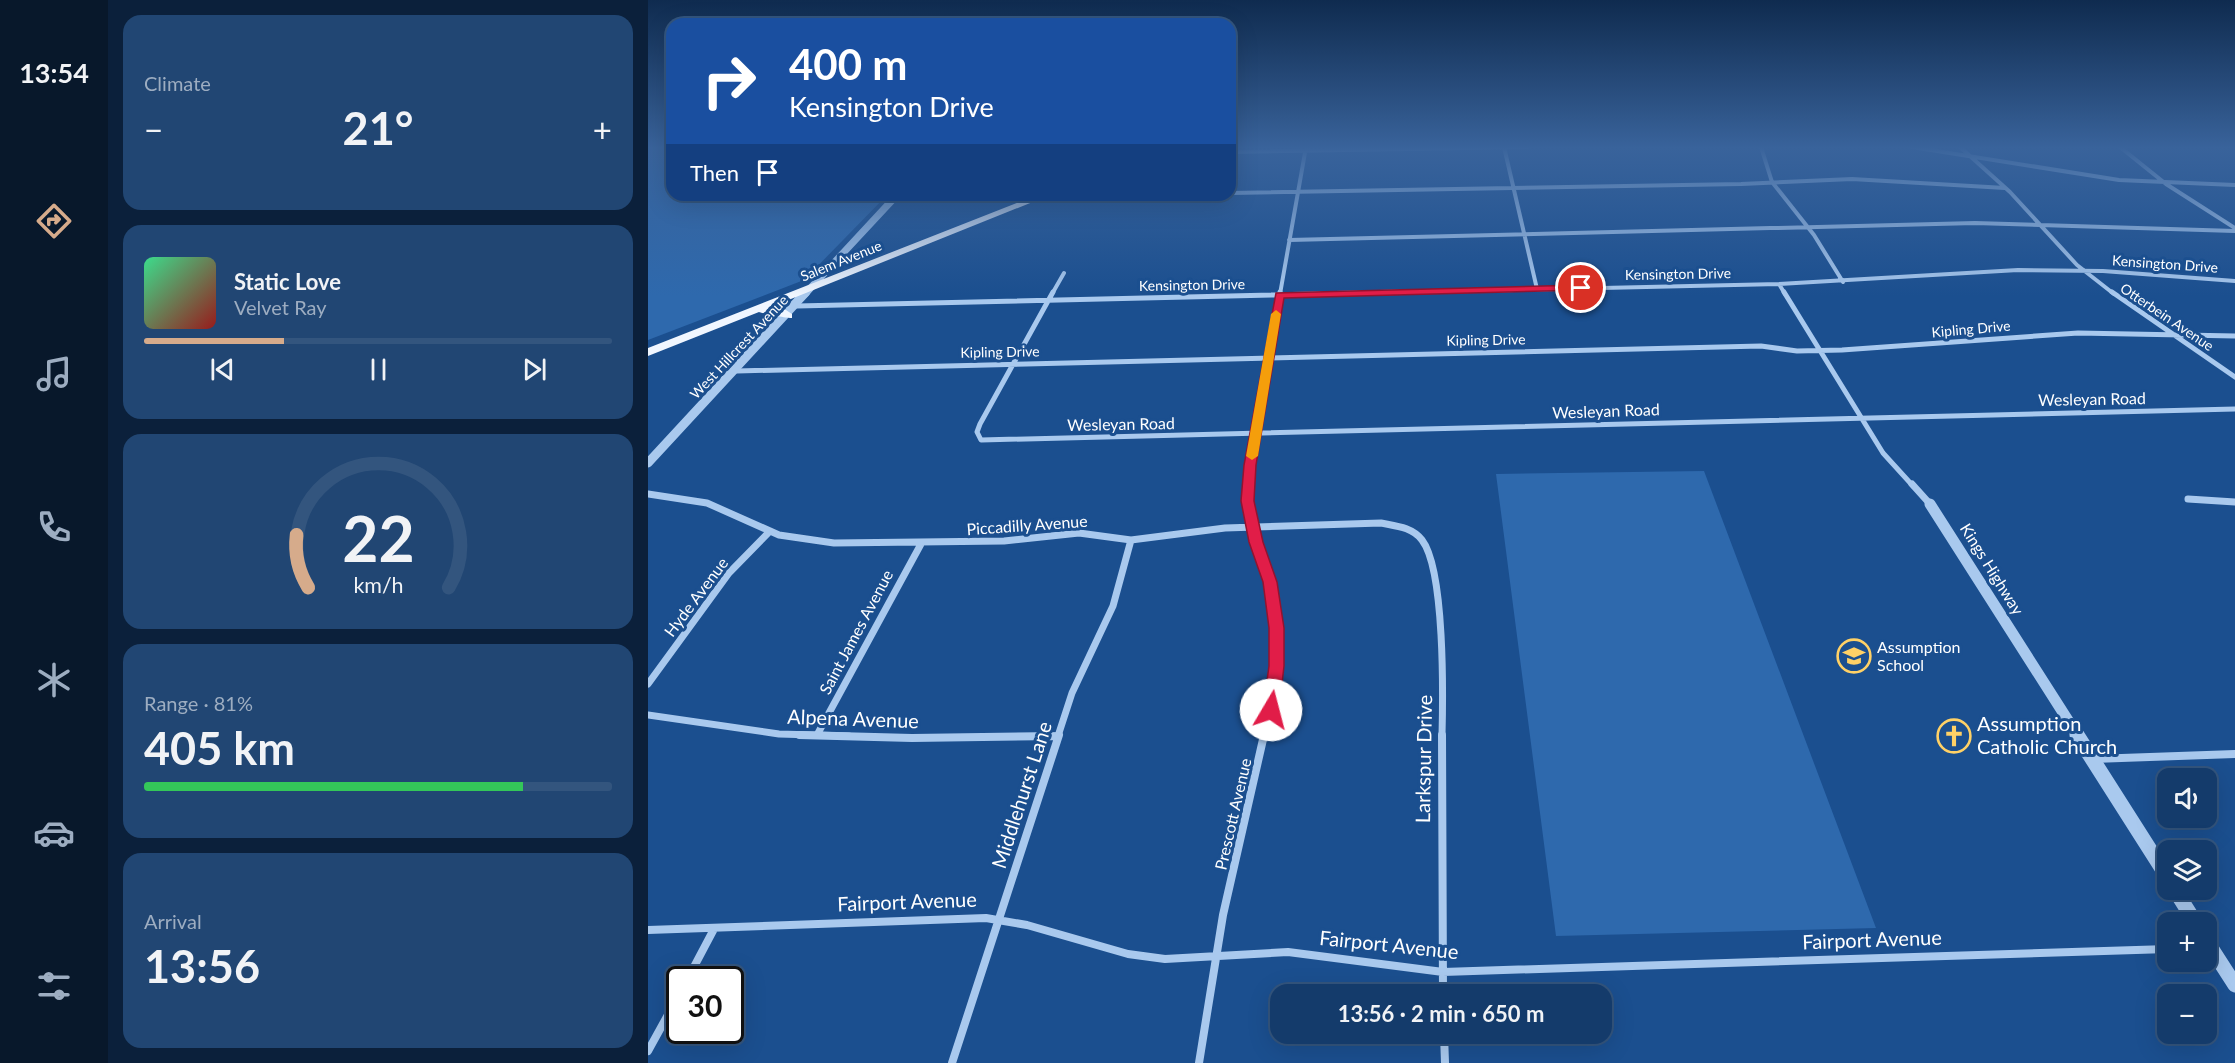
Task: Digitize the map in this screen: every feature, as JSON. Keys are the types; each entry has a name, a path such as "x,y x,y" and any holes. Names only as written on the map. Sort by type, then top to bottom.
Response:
{"main road":[{"name":"Salem Avenue","path":"648,352 1030,201"},
{"path":"830,268 839,271 862,268"},
{"path":"750,313 779,310 788,315"}],"street":[{"name":"Prescott Avenue","path":"1200,1063 1215,956 1271,710 1276,666 1273,596 1252,526 1248,501 1256,434 1297,197"},
{"path":"1516,197 1537,289"},
{"path":"1784,197 1810,229 1843,282"},
{"name":"Otterbein Avenue","path":"2014,197 2084,271 2235,377"},
{"path":"2185,197 2235,230"},
{"name":"West Hillcrest Avenue","path":"648,463 797,306 891,201"},
{"path":"1289,240 1810,229 1910,224 2038,223 2235,230"},
{"name":"Kensington Drive","path":"797,306 1779,284 1843,282 1975,271 2084,271 2235,281"},
{"path":"1015,363 1065,273"},
{"name":"Kings Highway","path":"1779,284 1887,458 1930,504 2157,861"},
{"name":"Kipling Drive","path":"737,370 1761,346 1820,350 1914,346 2053,334 2172,333 2235,336"},
{"name":"Wesleyan Road","path":"1015,363 980,424 977,432 979,438 994,441 2235,409"},
{"name":"Piccadilly Avenue","path":"648,494 707,503 770,531 797,539 834,543 921,544 1004,541 1079,533 1131,540 1195,530 1252,526 1381,524 1396,525 1413,532"},
{"path":"2188,499 2218,498 2235,502"},
{"name":"Hyde Avenue","path":"648,684 729,573 770,531"},
{"name":"Larkspur Drive","path":"1413,532 1428,551 1442,635 1443,984"},
{"name":"Middlehurst Lane","path":"952,1063 1072,693 1113,606 1131,540"},
{"name":"Saint James Avenue","path":"817,735 921,544"},
{"name":"Alpena Avenue","path":"648,715 779,734 1028,738 1058,736"},
{"path":"2093,759 2235,754"},
{"name":"Fairport Avenue","path":"648,930 986,918 1028,925 1128,954 1187,959 1288,952 1358,963 1443,972 2157,949"},
{"path":"694,966 714,928"},
{"path":"2217,958 2235,985"},
{"path":"648,1051 666,1018"},
{"path":"1444,1044 1445,1063"}],"shaded area":[{"path":"648,197 666,197 666,201 881,201 804,280 648,340"},
{"path":"1704,471 1876,928 1556,936 1496,474"}],"slow traffic":[{"path":"1252,456 1276,314"}],"place":[{"name":"Assumption School","path":"1854,656"},
{"name":"Assumption Catholic Church","path":"1954,736"}],"route":[{"path":"1271,710 1277,650 1273,596 1248,512 1248,501 1250,465 1279,295 1581,288"}]}
